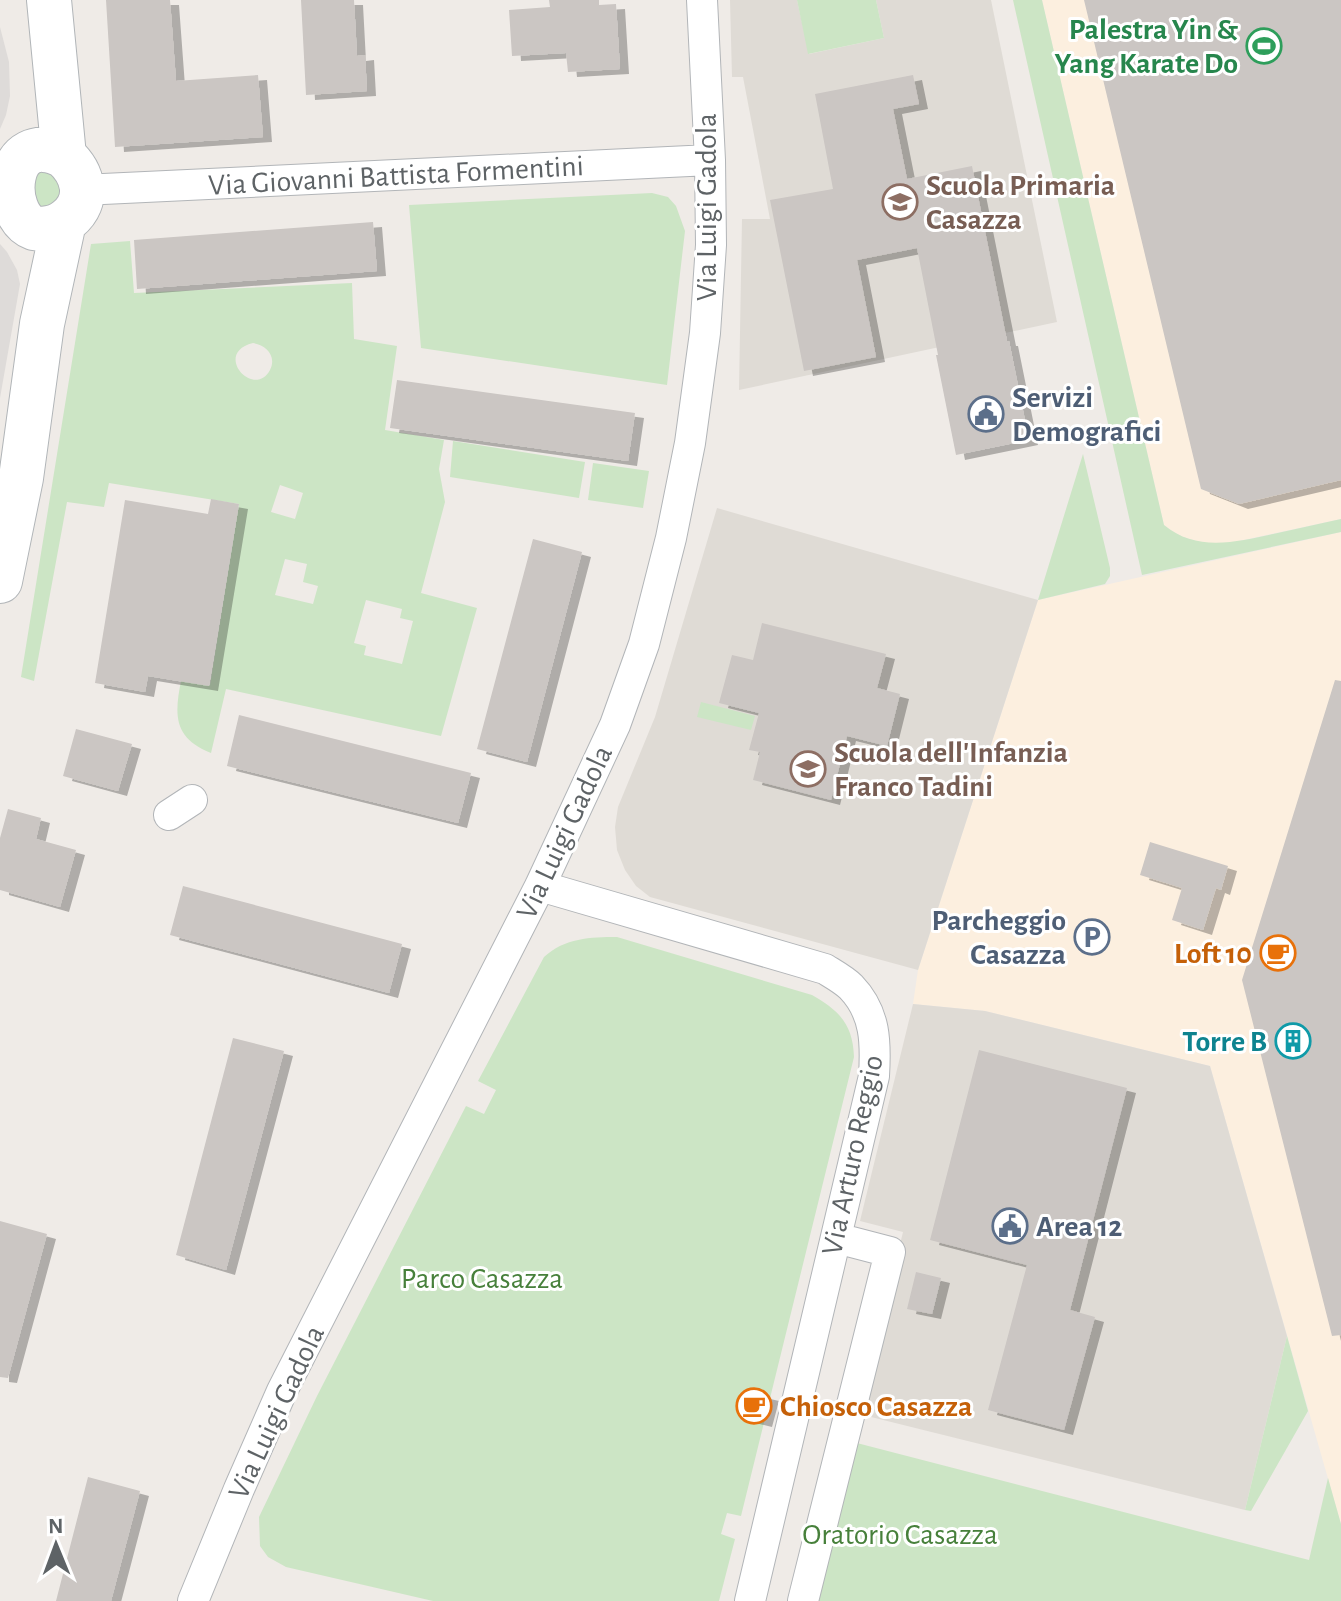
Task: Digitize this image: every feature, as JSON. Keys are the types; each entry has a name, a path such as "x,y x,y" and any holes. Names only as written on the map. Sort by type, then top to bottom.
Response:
{"street":[{"path":"0,581 13,442 42,324 51,189 55,51 49,0"},
{"name":"Via Luigi Gadola","path":"202,1599 239,1489 282,1391 540,886 615,725 644,644 671,538 690,443 705,333 711,245 702,0"},
{"name":"Via Giovanni Battista Formentini","path":"51,189 710,160"},
{"name":"Via Arturo Reggio","path":"540,886 825,969 850,985 868,1010 876,1041 874,1076 750,1601"},
{"path":"803,1601 890,1252 844,1240"}],"shaded area":[{"name":"Scuola Primaria Casazza","path":"730,0 797,0 809,54 884,38 876,0 991,0 1057,322 739,390 742,219 770,219 743,77 732,77"},
{"path":"1042,0 1341,0 1341,519 1225,544 1203,543 1183,537 1164,525"},
{"path":"0,27 9,62 10,96 0,129"},
{"path":"0,244 17,270 20,284 0,398"},
{"name":"Scuola dell'Infanzia Franco Tadini","path":"717,508 1038,600 918,970 650,897 636,886 625,870 617,850 615,827 618,807 655,717"},
{"path":"1341,532 1341,1524 1210,1066 985,1011 913,1004 918,970 1038,600"},
{"path":"913,1004 985,1011 1210,1066 1287,1336 1245,1510 859,1414 903,1232 860,1221"}],"green space":[{"path":"797,0 876,0 884,38 808,54"},
{"path":"1013,0 1042,0 1164,525 1189,539 1217,543 1341,519 1341,532 1142,575"},
{"path":"42,167 64,184 58,204 38,211 21,183"},
{"path":"652,193 668,197 676,206 685,231 667,385 421,348 409,205"},
{"path":"130,241 134,293 352,283 354,339 397,346 385,430 444,440 439,469 445,502 421,593 477,608 441,736 226,689 211,753 199,747 183,733 180,724 178,705 181,681 210,685 239,504 109,483 104,507 67,502 34,681 21,677 91,244","holes":["253,343 269,352 272,365 263,378 255,380 240,372 236,356 241,348","280,485 303,493 295,519 271,512","285,559 307,564 303,582 318,586 313,604 275,595","366,600 402,609 400,618 413,621 402,664 364,655 366,646 354,643"]},
{"path":"453,441 585,462 579,498 450,477"},
{"path":"1083,454 1110,576 1105,584 1038,600"},
{"path":"593,463 649,471 643,508 588,500"},
{"path":"701,702 755,716 751,730 697,717"},
{"name":"Parco Casazza","path":"617,937 812,995 843,1020 853,1046 854,1057 741,1516 727,1513 721,1534 735,1539 719,1601 433,1601 286,1567 268,1557 260,1546 259,1517 317,1396 466,1106 484,1114 496,1090 478,1081 544,957 569,942"},
{"path":"1287,1336 1308,1411 1251,1511 1245,1510"},
{"name":"Oratorio Casazza","path":"853,1442 1309,1560 1328,1478 1341,1524 1341,1601 814,1601"}],"building":[{"path":"106,0 170,0 176,81 258,75 263,137 115,147"},
{"path":"301,0 354,0 357,56 365,55 367,91 306,95"},
{"path":"549,0 599,0 599,5 616,4 620,69 568,72 566,53 512,56 509,10 550,7"},
{"path":"1084,0 1341,0 1341,480 1239,504 1201,489"},
{"path":"913,75 919,104 893,109 907,179 972,166 1029,440 956,455 917,248 857,260 876,357 804,371 770,200 833,189 815,94"},
{"path":"373,222 377,271 137,289 134,240"},
{"path":"397,380 635,413 628,461 390,428"},
{"path":"211,499 239,504 209,686 148,676 145,692 95,683 125,500 208,514"},
{"path":"533,539 582,552 527,762 477,749"},
{"path":"762,623 886,654 877,688 900,694 887,746 847,736 831,800 753,780 760,752 749,750 759,713 719,703 732,655 753,660"},
{"path":"1335,680 1341,681 1341,1335 1332,1336 1242,980"},
{"path":"239,715 471,773 458,823 227,766"},
{"path":"76,729 132,744 118,791 63,776"},
{"path":"8,809 41,818 36,839 76,850 60,907 0,890 0,838"},
{"path":"1150,842 1228,866 1221,890 1216,888 1203,930 1172,920 1182,888 1140,875"},
{"path":"183,886 402,944 389,993 170,935"},
{"path":"233,1038 284,1051 226,1270 176,1255"},
{"path":"979,1050 1127,1088 1070,1310 1095,1317 1064,1430 988,1410 1027,1265 930,1240"},
{"path":"0,1221 47,1234 8,1378 0,1377"},
{"path":"916,1272 941,1278 932,1314 907,1309"},
{"name":"Chiosco Casazza","path":"745,1390 770,1396 763,1422 738,1416"},
{"path":"88,1477 140,1491 111,1601 56,1601"}],"place":[{"name":"Palestra Yin & Yang Karate Do","path":"1264,46"},
{"name":"Scuola Primaria Casazza","path":"900,202"},
{"name":"Servizi Demografici","path":"986,414"},
{"name":"Scuola dell'Infanzia Franco Tadini","path":"808,769"},
{"name":"Parcheggio Casazza","path":"1092,937"},
{"name":"Loft 10","path":"1278,953"},
{"name":"Torre B","path":"1293,1041"},
{"name":"Area 12","path":"1010,1226"},
{"name":"Chiosco Casazza","path":"754,1406"}]}
